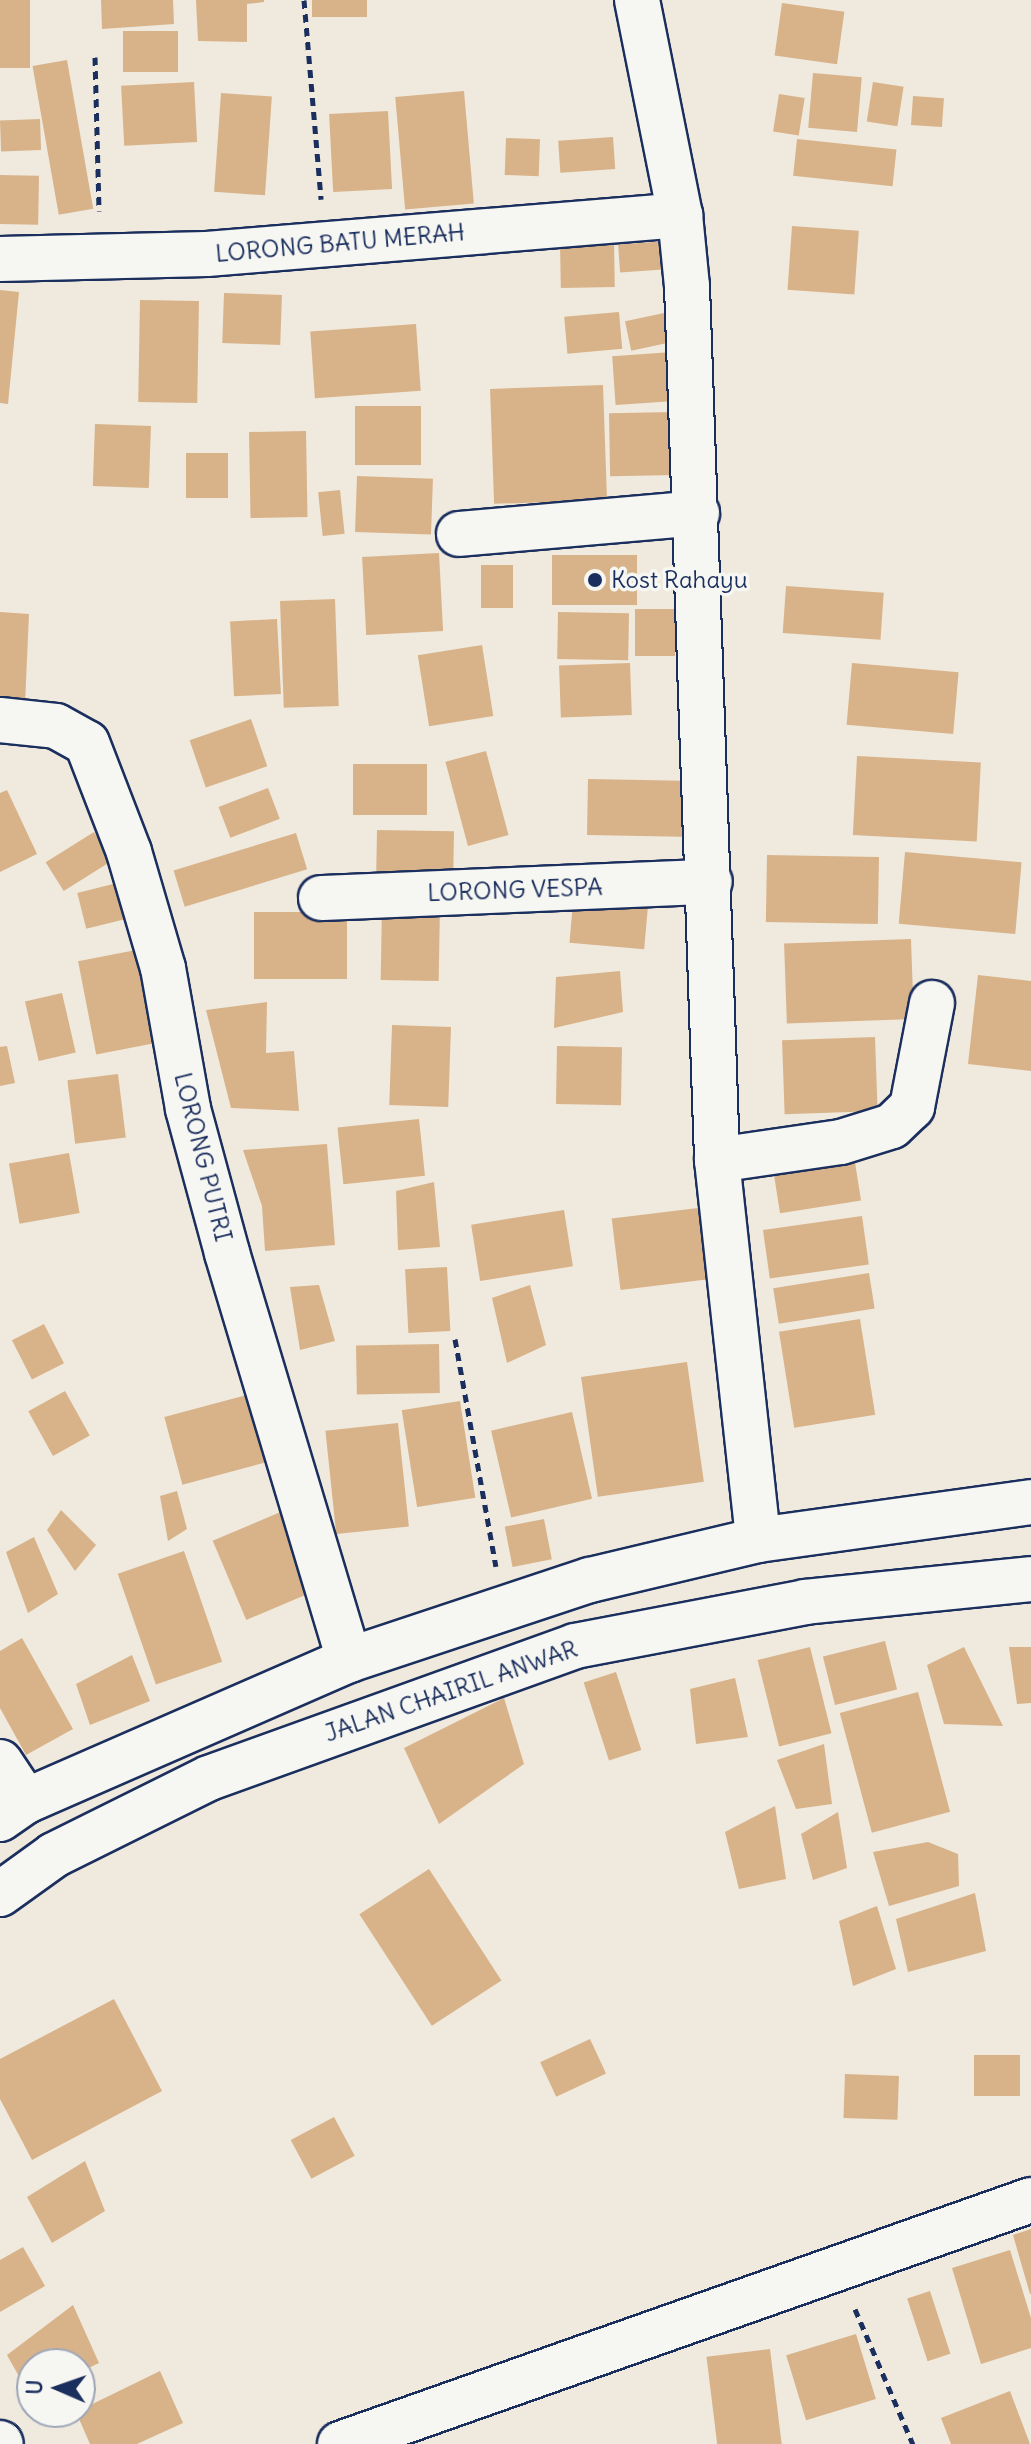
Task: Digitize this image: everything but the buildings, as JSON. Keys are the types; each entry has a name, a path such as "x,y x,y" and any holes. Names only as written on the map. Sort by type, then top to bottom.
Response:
{"street":[{"path":"637,0 680,215 697,513 717,1160 758,1540"},
{"name":"LORONG BATU MERAH","path":"0,259 100,260 323,240 680,215"},
{"path":"459,534 697,513"},
{"name":"LORONG PUTRI","path":"0,720 56,726 87,743 129,852 163,968 188,1109 349,1660"},
{"name":"LORONG VESPA","path":"321,898 710,882"},
{"path":"717,1160 841,1142 892,1126 912,1107 932,1003"},
{"path":"0,1762 13,1810 349,1660 590,1580 758,1540 1031,1502"},
{"name":"JALAN CHAIRIL ANWAR","path":"0,1894 54,1855 209,1778 575,1646 805,1602 1031,1579"},
{"path":"340,2444 839,2271 1031,2200"}],"path":[{"path":"304,0 323,240"},
{"path":"95,57 100,260"},
{"path":"455,1339 504,1610"},
{"path":"839,2271 913,2444"}],"place":[{"name":"Kost Rahayu","path":"595,580"}]}
